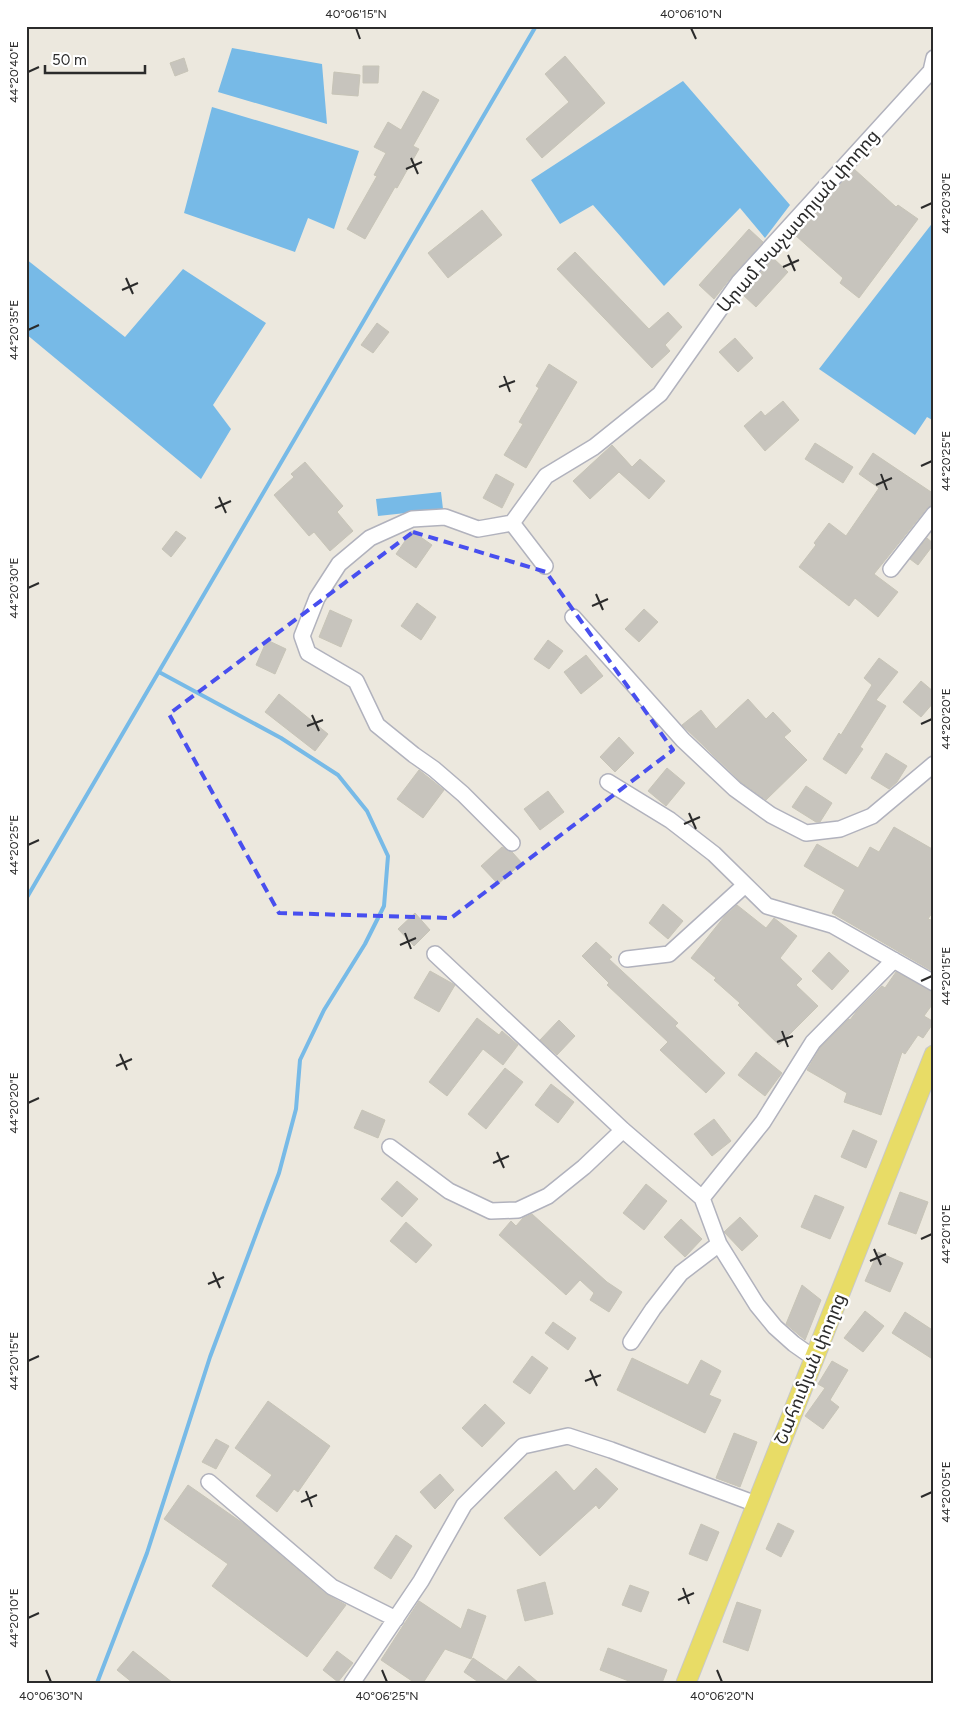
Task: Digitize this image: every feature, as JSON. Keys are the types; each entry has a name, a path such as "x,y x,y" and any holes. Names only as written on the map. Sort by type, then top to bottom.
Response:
{"main road":[{"name":"Շահումյան փողոց","path":"686,1683 934,1055"}],"street":[{"name":"Արամ Խաչատրյան փողոց","path":"512,523 546,476 594,447 660,394 739,282 931,70 934,58"},
{"path":"891,569 934,514"},
{"path":"512,843 442,775 377,725 356,681 308,653 302,636 317,598 338,564 370,538 412,520 445,516 478,529 512,523 545,566"},
{"path":"573,617 683,740 735,789 771,815 806,833 840,829 872,816 934,764"},
{"path":"608,782 670,820 714,854 767,906 832,925 934,983"},
{"path":"627,959 669,954 745,885"},
{"path":"435,954 623,1130 702,1198 719,1244 757,1305 774,1327 814,1358"},
{"path":"702,1198 763,1122 813,1042 894,960"},
{"path":"390,1147 449,1191 492,1211 518,1210 548,1196 584,1167 623,1130"},
{"path":"631,1342 653,1309 681,1273 719,1244"},
{"path":"352,1683 421,1581 464,1505 523,1446 568,1436 612,1450 756,1504"},
{"path":"210,1482 332,1587 396,1619"}],"highlighted area":[{"path":"413,532 546,572 673,750 451,918 279,913 169,714"}],"water":[{"path":"232,48 322,64 327,124 218,92"},
{"path":"683,81 790,205 765,238 740,208 664,286 593,205 560,224 531,180"},
{"path":"212,107 359,151 334,229 308,218 295,252 184,213"},
{"path":"934,221 934,421 927,417 915,435 819,369"},
{"path":"26,259 125,337 183,269 266,323 213,405 231,429 201,479 26,334"},
{"path":"441,492 443,509 378,516 376,499"}],"building":[{"path":"565,56 605,103 542,158 526,139 569,102 545,74"},
{"path":"184,58 188,71 175,76 170,63"},
{"path":"363,66 379,66 378,83 363,83"},
{"path":"334,72 360,75 358,96 332,94"},
{"path":"423,91 439,100 413,146 419,149 365,239 347,229 377,176 374,175 386,153 374,147 388,122 401,130"},
{"path":"854,169 896,207 898,205 918,219 859,298 840,283 843,278 795,235"},
{"path":"482,210 502,235 448,278 428,253"},
{"path":"749,229 763,242 714,299 699,285"},
{"path":"575,252 649,329 668,312 682,327 665,345 670,351 652,368 557,269"},
{"path":"773,258 788,272 756,307 742,294"},
{"path":"377,323 389,332 373,353 361,345"},
{"path":"735,338 753,358 738,372 719,352"},
{"path":"549,364 577,382 526,468 504,455 523,424 519,422 539,388 536,386"},
{"path":"783,401 799,420 765,451 744,426 761,411 765,416"},
{"path":"815,443 853,467 843,483 805,459"},
{"path":"612,445 632,467 640,459 665,481 649,499 619,472 590,499 573,481"},
{"path":"873,453 934,494 933,505 927,508 874,574 898,592 878,617 855,598 849,606 799,567 816,545 814,543 829,523 846,536 879,488 859,474"},
{"path":"305,462 343,506 337,512 353,531 330,551 314,532 309,536 274,495 294,477 291,474"},
{"path":"496,474 514,484 502,508 483,498"},
{"path":"176,531 186,538 171,557 162,549"},
{"path":"412,531 432,545 416,568 396,554"},
{"path":"927,538 934,544 918,565 910,559"},
{"path":"417,603 436,617 421,640 401,626"},
{"path":"644,609 658,622 639,642 625,629"},
{"path":"330,610 352,620 341,647 319,637"},
{"path":"267,640 286,649 275,674 256,665"},
{"path":"548,640 563,651 549,669 534,659"},
{"path":"586,655 603,676 581,694 564,672"},
{"path":"879,658 898,672 876,700 886,706 860,747 863,749 846,774 823,759 839,733 841,735 872,685 864,678"},
{"path":"921,681 934,692 934,702 921,717 903,702"},
{"path":"279,694 328,734 315,751 265,712"},
{"path":"748,699 766,719 773,712 791,731 784,737 807,760 766,800 741,782 682,725 701,710 716,729"},
{"path":"619,737 634,753 615,772 600,757"},
{"path":"886,753 907,766 897,782 889,789 871,778"},
{"path":"667,768 685,783 666,806 648,791"},
{"path":"419,770 444,790 423,818 397,799"},
{"path":"806,786 832,803 820,822 816,822 792,807"},
{"path":"548,791 564,812 540,830 524,809"},
{"path":"894,827 934,850 934,910 928,919 934,921 934,972 832,913 845,890 804,866 817,844 858,868 870,847 879,852"},
{"path":"502,847 512,852 522,863 498,884 481,866"},
{"path":"663,904 683,921 668,939 649,923"},
{"path":"737,905 766,928 774,918 797,936 780,958 802,979 796,985 818,1006 779,1045 738,1005 740,1003 714,980 716,978 691,958 724,917"},
{"path":"415,913 430,930 414,946 398,929"},
{"path":"596,942 612,957 609,959 678,1023 675,1026 725,1073 706,1093 660,1050 668,1042 607,985 609,983 582,956"},
{"path":"829,952 849,971 832,990 812,971"},
{"path":"430,971 455,985 439,1012 414,998"},
{"path":"896,972 934,992 934,1002 924,1016 934,1022 923,1038 918,1035 905,1054 902,1052 881,1115 844,1102 847,1093 807,1070 820,1048 882,986 885,988"},
{"path":"477,1018 499,1035 502,1031 518,1045 503,1065 483,1049 447,1096 429,1082"},
{"path":"559,1020 575,1036 557,1055 540,1040"},
{"path":"756,1052 782,1073 765,1096 738,1075"},
{"path":"505,1068 523,1082 486,1129 468,1114"},
{"path":"551,1084 574,1102 558,1123 535,1105"},
{"path":"362,1110 385,1120 378,1138 354,1128"},
{"path":"714,1119 731,1141 712,1156 694,1134"},
{"path":"853,1130 877,1141 866,1168 841,1157"},
{"path":"397,1181 418,1199 402,1217 381,1199"},
{"path":"646,1184 667,1201 644,1230 623,1213"},
{"path":"900,1192 928,1202 916,1234 888,1224"},
{"path":"815,1195 844,1207 830,1239 801,1227"},
{"path":"532,1214 607,1282 622,1292 609,1312 590,1300 594,1293 580,1280 566,1295 499,1235 511,1221 516,1226 523,1218"},
{"path":"740,1217 758,1236 742,1251 724,1232"},
{"path":"681,1219 702,1239 685,1257 664,1237"},
{"path":"406,1222 432,1245 416,1263 390,1241"},
{"path":"878,1252 903,1263 890,1292 865,1281"},
{"path":"802,1285 821,1300 805,1340 786,1324"},
{"path":"865,1311 884,1326 863,1352 844,1338"},
{"path":"905,1312 934,1331 934,1360 892,1333"},
{"path":"553,1322 576,1338 568,1350 545,1333"},
{"path":"532,1356 548,1368 530,1394 513,1382"},
{"path":"632,1358 688,1385 701,1360 721,1371 709,1395 721,1400 705,1433 617,1390"},
{"path":"832,1361 848,1370 830,1400 839,1407 823,1429 805,1416 825,1388 818,1384"},
{"path":"268,1401 330,1446 298,1492 294,1489 277,1512 256,1496 272,1475 235,1448"},
{"path":"485,1404 505,1423 482,1447 462,1428"},
{"path":"734,1433 757,1442 740,1487 716,1478"},
{"path":"216,1439 229,1446 216,1469 202,1462"},
{"path":"596,1468 618,1489 599,1509 596,1505 540,1556 504,1518 556,1471 574,1491"},
{"path":"440,1474 454,1490 435,1509 420,1492"},
{"path":"188,1485 244,1524 326,1594 346,1605 307,1657 212,1586 228,1564 164,1519"},
{"path":"778,1523 794,1531 781,1557 766,1549"},
{"path":"701,1524 719,1532 707,1561 689,1554"},
{"path":"396,1535 412,1546 391,1579 374,1568"},
{"path":"545,1582 553,1614 525,1621 517,1590"},
{"path":"630,1585 649,1592 641,1612 622,1605"},
{"path":"419,1601 461,1629 468,1609 486,1616 471,1659 445,1649 423,1683 415,1683 381,1660"},
{"path":"737,1602 761,1610 748,1651 723,1642"},
{"path":"608,1648 667,1670 662,1683 634,1683 600,1670"},
{"path":"133,1651 173,1683 133,1683 117,1670"},
{"path":"337,1651 353,1663 338,1682 323,1670"},
{"path":"473,1658 506,1681 519,1666 539,1683 480,1683 464,1672"}],"waterway":[{"path":"26,899 536,26"},
{"path":"97,1683 147,1553 210,1357 279,1173 296,1109 300,1060 324,1010 365,944 384,906 388,856 367,811 338,775 281,738 159,672"}]}
